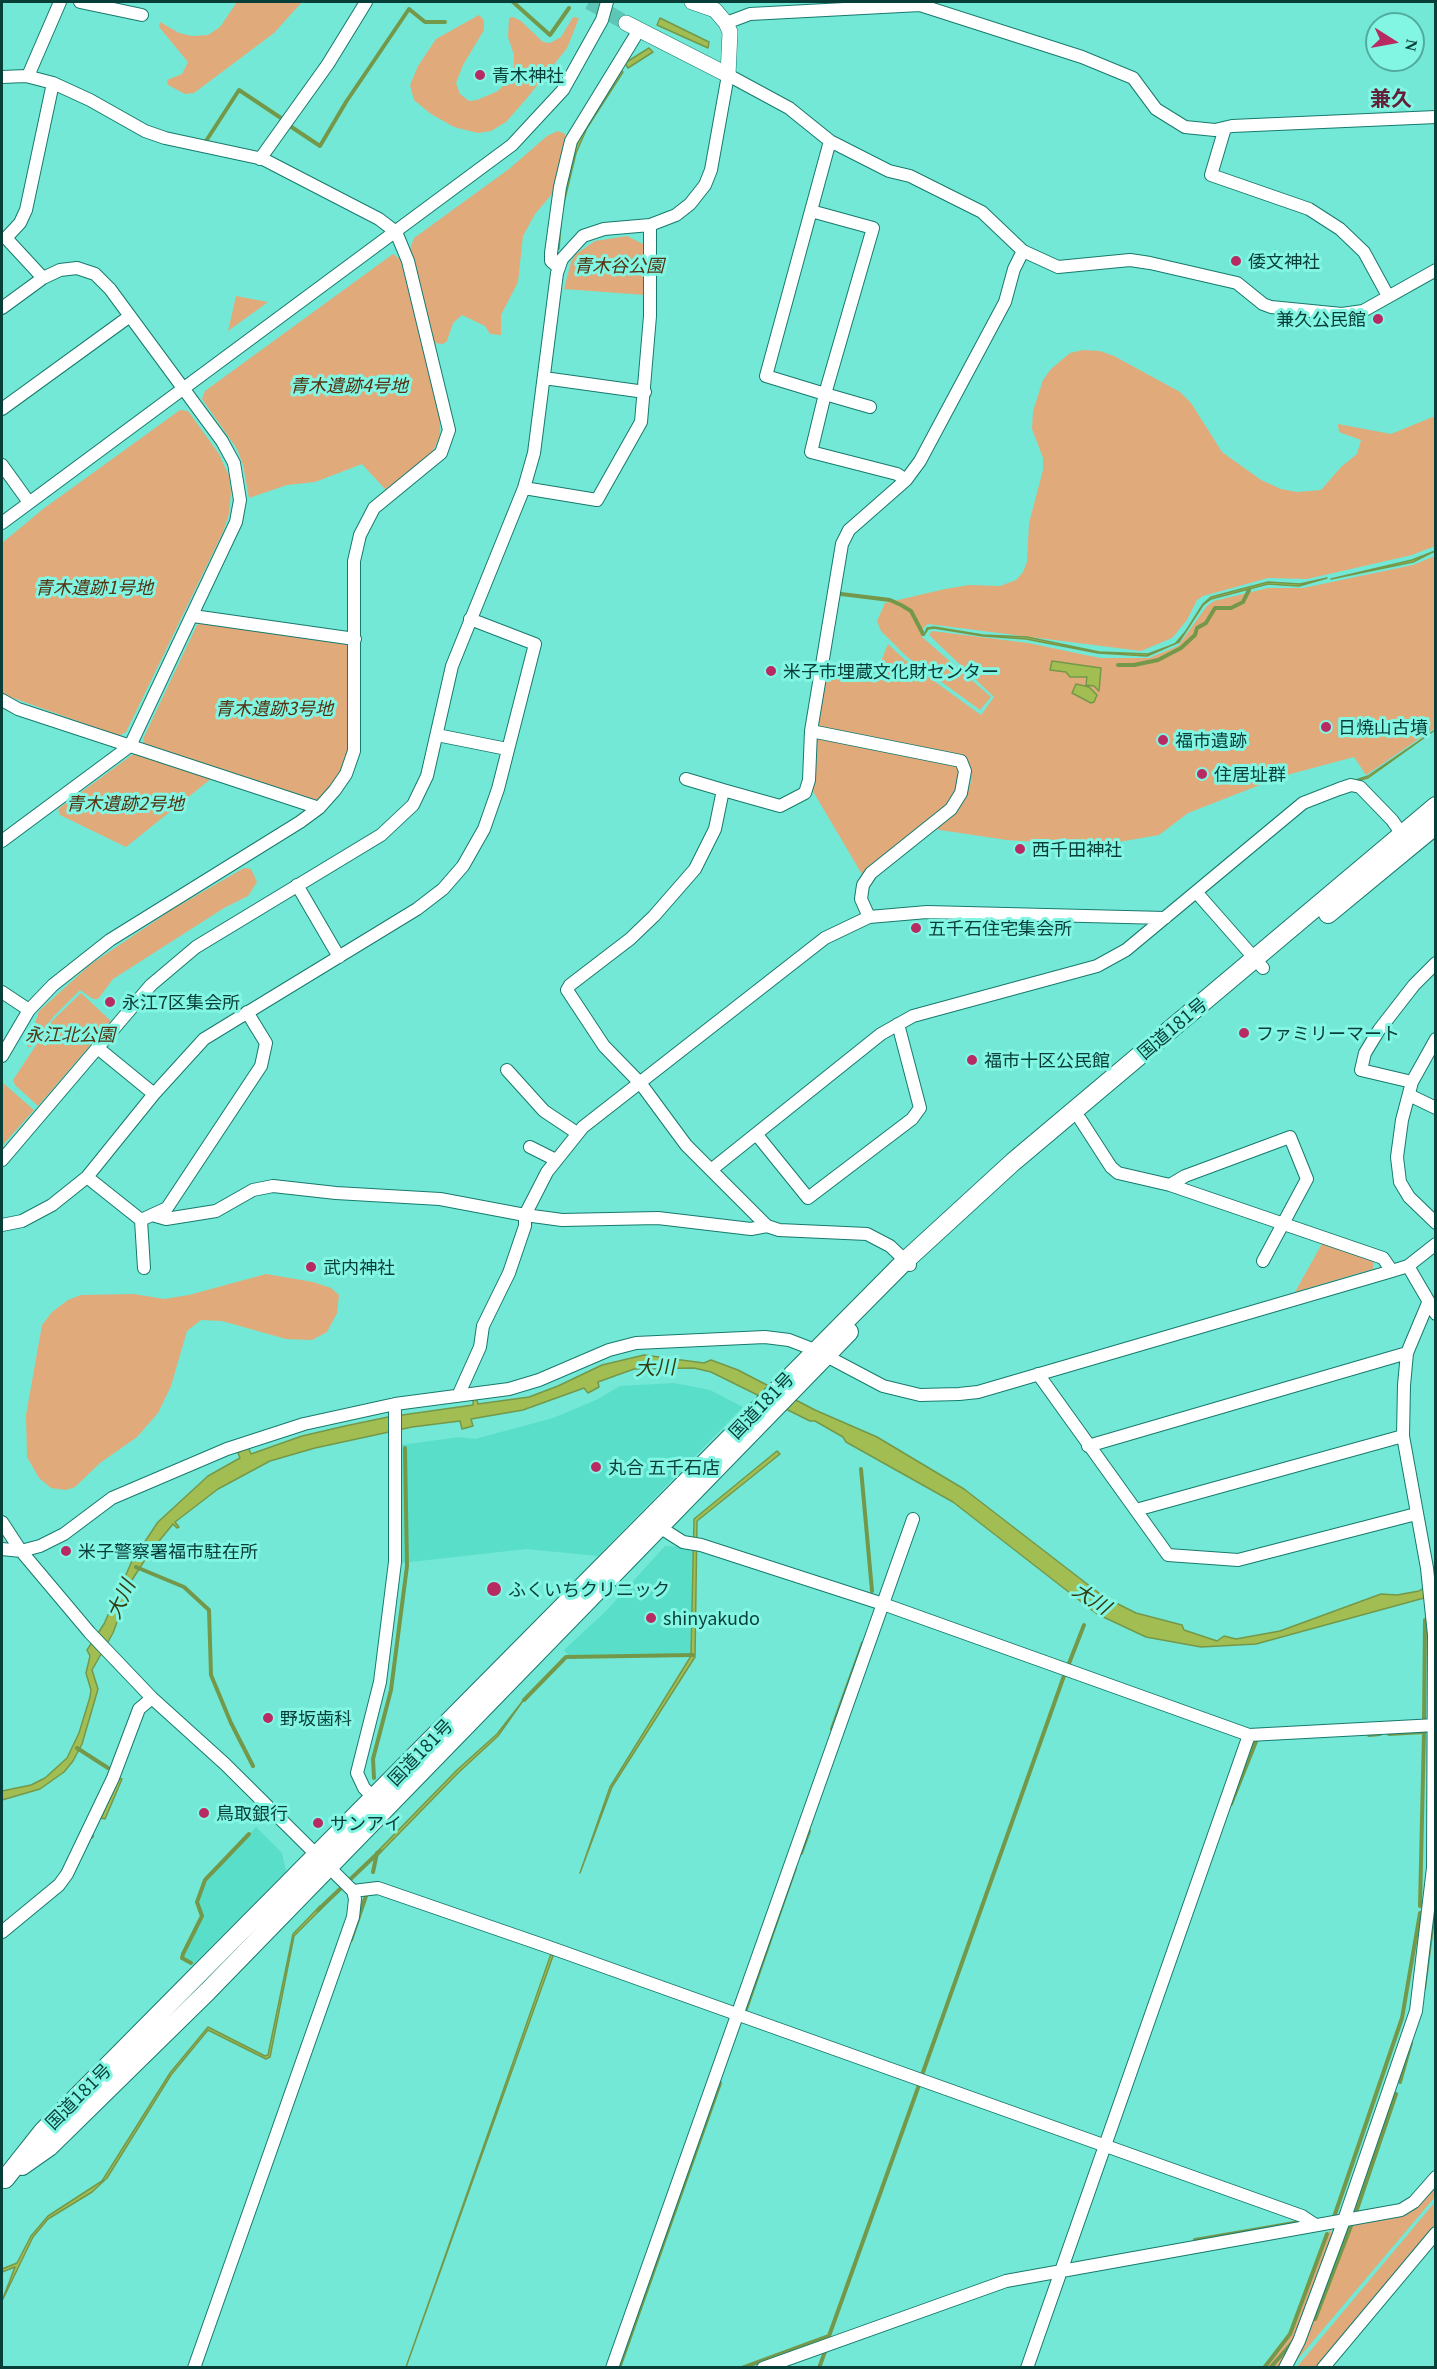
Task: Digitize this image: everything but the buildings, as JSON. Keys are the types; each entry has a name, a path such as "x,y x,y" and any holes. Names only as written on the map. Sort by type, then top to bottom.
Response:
{"highway":[{"name":"国道181号","path":"1407,841 1436,806"},
{"name":"国道181号","path":"3,2180 49,2147 208,1991 323,1862 374,1798 788,1388 908,1263 1013,1162 1407,841 1436,825"},
{"name":"国道181号","path":"908,1263 1080,1119 1259,963"},
{"name":"国道181号","path":"323,1862 661,1528 764,1412"}],"main road":[{"path":"632,26 728,75 730,32 726,23 715,10 692,2"}],"street":[{"path":"28,76 60,2"},
{"path":"80,2 142,15"},
{"path":"260,159 328,64 366,2"},
{"path":"2,522 512,145 564,90 602,20 607,2"},
{"path":"726,23 750,14 920,5 1082,57 1133,78 1156,109 1185,127 1215,130 1436,117"},
{"path":"559,268 551,261 551,253 560,187 571,141 632,26"},
{"path":"2,1160 152,985 196,947 395,825 413,805 422,787 437,735 452,666 524,488 534,453 559,268 572,246 583,236 604,229 650,225 676,215 690,204 709,178 728,75 789,108 830,141 889,171 910,176 982,212 1023,251 1058,267 1130,260 1213,276 1237,283 1263,304 1280,309 1341,314 1364,312 1436,270"},
{"path":"2,77 28,76 53,83 90,100 145,131 165,138 260,159 379,219 396,232 408,261 448,430 441,453 374,508 360,535 354,561 354,751 346,774 319,808 110,940 53,985 29,1010 2,1056"},
{"path":"43,278 6,238 20,223 26,210 53,83"},
{"path":"1225,128 1211,175 1309,209 1340,229 1364,252 1388,296"},
{"path":"830,141 766,376 870,407"},
{"path":"811,211 873,228 810,452 897,474 906,480"},
{"path":"524,488 597,501 641,422 650,306 650,225"},
{"path":"686,779 780,806 805,793 809,780 811,730 842,544 849,530 906,480 920,461 1005,302 1014,269 1023,251"},
{"path":"2,308 43,278 60,270 77,268 95,274 130,316 230,453 238,476 240,500 237,522 129,746 2,841"},
{"path":"2,409 130,316"},
{"path":"544,378 645,392"},
{"path":"2,465 28,501"},
{"path":"193,616 355,639"},
{"path":"2,1225 22,1221 52,1205 87,1176 154,1094 204,1039 417,909 443,889 463,866 484,829 535,644 470,619"},
{"path":"2,700 18,709 319,808"},
{"path":"811,730 961,761 965,771 961,793 951,810 871,873 863,885 861,899 869,917"},
{"path":"437,735 507,750"},
{"path":"711,1170 881,1034 913,1016 1097,966 1127,949 1304,804 1339,789 1351,786 1360,787 1407,841"},
{"path":"723,790 715,829 695,869 668,902 630,939 568,987 569,994 604,1046 641,1084 686,1145 767,1226 779,1230 867,1234 890,1246 908,1263"},
{"path":"297,885 339,957"},
{"path":"1197,893 1259,963"},
{"path":"458,1396 480,1347 483,1326 508,1273 525,1226 525,1215 547,1172 577,1133 825,938 869,917 927,912 1165,918"},
{"path":"1412,1082 1361,1070 1365,1053 1379,1030 1414,985 1436,963"},
{"path":"2,992 29,1010"},
{"path":"147,1217 167,1208 239,1094 261,1066 266,1043 247,1012"},
{"path":"757,1135 808,1198 912,1119 920,1108 898,1024"},
{"path":"1436,1039 1412,1082 1402,1120 1397,1157 1400,1182 1409,1197 1436,1223"},
{"path":"99,1049 154,1094"},
{"path":"507,1070 544,1111 577,1133"},
{"path":"1409,1095 1436,1108"},
{"path":"1080,1119 1111,1167 1118,1173 1170,1185 1383,1258 1392,1271"},
{"path":"1170,1185 1185,1176 1290,1137 1307,1179 1263,1261"},
{"path":"530,1147 556,1160"},
{"path":"87,1176 147,1217 166,1218 216,1211 254,1190 273,1186 356,1195 440,1199 562,1220 658,1218 751,1229 767,1226"},
{"path":"144,1269 147,1217"},
{"path":"2,1549 21,1551 40,1546 64,1534 112,1498 226,1449 304,1424 509,1389 540,1380 609,1350 636,1343 765,1337 789,1340 821,1353 868,1380 920,1395 978,1392 1408,1266 1436,1244"},
{"path":"1408,1266 1436,1314"},
{"path":"1285,2367 1299,2341 1344,2222 1416,2011 1433,1868 1433,1610 1403,1436 1407,1353 1428,1303"},
{"path":"1088,1446 1407,1353"},
{"path":"1038,1374 1168,1555 1238,1560 1416,1514"},
{"path":"374,1798 364,1788 357,1773 380,1682 395,1562 395,1408"},
{"path":"1136,1510 1403,1436"},
{"path":"612,2367 913,1519"},
{"path":"2,1522 21,1551 90,1633 152,1698 225,1764 353,1891 355,1899 353,1917 194,2367"},
{"path":"661,1528 683,1542 697,1544 883,1604 1249,1735 1434,1725"},
{"path":"2,1932 58,1885 67,1874 113,1778 140,1709 152,1698"},
{"path":"1027,2367 1249,1735"},
{"path":"353,1891 378,1888 1105,2145 1302,2216 1314,2224"},
{"path":"763,2367 1006,2281 1314,2224 1344,2222 1406,2208 1436,2176"},
{"path":"1323,2367 1436,2234"}],"shaded area":[{"path":"674,1383 710,1390 743,1407 598,1556 526,1549 402,1563 401,1445 459,1437 475,1439 553,1418 596,1400 620,1386"},
{"path":"665,1546 694,1547 691,1654 568,1655 564,1650 605,1612"},
{"path":"256,1827 282,1853 286,1871 194,1964 184,1957 203,1918 199,1902 206,1882"}],"green space":[{"path":"237,2 302,2 274,33 194,93 185,94 168,85 167,80 182,74 188,62 159,27 160,22 179,33 192,36 208,35 220,27"},
{"path":"479,15 484,20 484,30 463,65 456,83 460,94 469,101 498,91 511,77 514,69 514,55 508,37 509,18 513,17 521,21 543,42 550,43 561,37 573,17 579,18 567,48 506,122 491,131 478,133 454,127 431,114 414,100 410,85 418,66 436,39"},
{"path":"558,131 565,134 565,138 552,194 535,214 523,236 518,282 501,315 501,335 490,334 485,326 462,315 453,323 447,341 443,344 434,343 410,249 414,238 509,169 547,136"},
{"name":"青木谷公園","path":"627,236 645,245 645,295 564,289 571,262 576,254 595,241"},
{"name":"青木遺跡4号地","path":"393,254 400,259 440,412 440,435 431,454 386,490 362,464 315,482 287,485 249,498 243,465 237,449 202,399 205,391"},
{"path":"236,296 268,302 228,331"},
{"path":"1083,350 1100,351 1114,356 1180,392 1191,403 1222,452 1261,480 1281,489 1297,492 1321,490 1341,467 1357,454 1361,440 1339,432 1338,424 1391,434 1435,416 1435,546 1412,555 1307,579 1268,578 1203,596 1197,600 1187,620 1172,638 1141,651 928,624 923,628 922,637 991,697 980,710 906,656 881,631 877,621 885,603 969,585 1000,586 1016,580 1023,572 1027,562 1029,523 1043,470 1043,458 1032,429 1033,411 1043,380 1051,369 1070,353"},
{"name":"青木遺跡1号地","path":"180,410 188,411 219,454 229,476 231,492 229,514 223,532 126,732 119,736 2,694 2,543 43,509"},
{"path":"1435,556 1435,728 1366,775 1354,757 1283,776 1188,813 1159,835 1095,846 1007,840 933,829 963,801 971,782 969,766 822,729 818,723 825,678 875,676 888,644 905,660 981,715 994,697 929,635 932,631 1028,643 1100,658 1149,658 1178,646 1207,606 1214,601 1268,588 1303,588 1413,565"},
{"name":"青木遺跡3号地","path":"206,622 344,642 349,646 351,737 345,768 319,801 144,744 143,739 197,625"},
{"path":"821,737 953,764 959,768 962,779 949,805 863,876 811,788 814,741"},
{"name":"青木遺跡2号地","path":"137,754 212,778 126,847 60,815 58,809 132,755"},
{"path":"244,868 251,869 257,882 248,896 224,908 113,979 98,999 93,999 80,990 53,1017 31,1047 27,1047 39,1011 91,964 173,909"},
{"name":"永江北公園","path":"81,993 111,1021 38,1106 15,1085 13,1080 52,1021"},
{"path":"2,1082 34,1110 2,1146"},
{"path":"1323,1242 1373,1261 1373,1269 1295,1292"},
{"path":"266,1274 313,1282 331,1288 339,1295 337,1313 327,1332 312,1340 286,1339 222,1321 201,1320 187,1331 171,1386 158,1413 137,1437 100,1463 75,1487 66,1490 51,1488 39,1478 27,1457 26,1415 42,1325 52,1312 68,1300 81,1295 134,1294 164,1299 189,1295"},
{"path":"1435,2181 1435,2197 1291,2367 1347,2225 1404,2211"},
{"path":"1435,2202 1435,2225 1404,2263 1316,2367 1296,2368"},
{"path":"1330,2229 1333,2236 1297,2335 1281,2367 1265,2368 1291,2335"}],"water":[{"path":"660,18 709,42 708,48 657,25"},
{"path":"649,48 653,52 628,68 625,63"},
{"path":"621,71 623,72 587,128 576,153 562,211 559,249 556,249 559,211 573,153 578,141"},
{"path":"1435,551 1413,562 1331,579 1412,560"},
{"path":"1327,578 1299,586 1268,584 1211,599 1203,605 1179,642 1175,644 1203,604 1211,597 1268,582 1300,584"},
{"path":"934,627 983,635 1027,637 1099,652 1148,654 1171,645 1147,656 1098,653 1026,639 983,636 934,628 928,629 924,635 927,628"},
{"path":"1052,661 1101,668 1099,691 1094,686 1086,685 1087,677 1070,677 1066,672 1050,670"},
{"path":"1076,684 1089,687 1097,695 1094,702 1091,703 1072,693"},
{"path":"1435,730 1368,778 1337,786 1368,776"},
{"name":"大川","path":"644,1355 704,1363 711,1360 738,1370 815,1410 877,1437 964,1489 1104,1597 1136,1613 1182,1625 1184,1630 1217,1641 1224,1636 1236,1639 1280,1631 1381,1594 1397,1595 1419,1591 1435,1580 1435,1595 1256,1644 1201,1647 1146,1637 1097,1614 953,1502 846,1442 843,1437 815,1421 810,1421 711,1372 694,1368 634,1369 598,1382 599,1387 588,1393 584,1388 523,1410 471,1419 473,1426 462,1429 460,1421 412,1427 315,1448 270,1461 218,1489 175,1522 179,1527 173,1524 150,1552 132,1580 113,1633 92,1670 98,1689 82,1744 73,1761 64,1772 40,1789 2,1800 2,1791 31,1785 45,1778 67,1758 79,1733 90,1697 91,1690 86,1673 90,1656 87,1650 104,1624 132,1561 158,1522 208,1476 240,1458 237,1450 248,1447 251,1454 302,1436 345,1426 388,1417 473,1405 473,1397 476,1397 478,1404 529,1397 602,1365"},
{"path":"777,1451 780,1454 697,1521 695,1657 612,1787 580,1873 610,1787 691,1656 694,1519"},
{"path":"525,1698 498,1736 458,1773 378,1855 376,1853 457,1770 497,1734"},
{"path":"118,1778 122,1779 105,1819 101,1818"},
{"path":"320,1906 322,1908 294,1936 270,2057 266,2059 208,2030 171,2075 107,2178 92,2192 48,2219 33,2237 2,2301 15,2267 2,2272 2,2269 17,2263 31,2236 48,2216 102,2181 170,2073 208,2027 265,2056 268,2055 293,1934"},
{"path":"551,1954 553,1956 406,2367 436,2282"}],"waterway":[{"path":"513,2 550,35 569,8"},
{"path":"290,126 320,146 346,102 409,9 425,22 445,22"},
{"path":"206,141 239,90 281,118"},
{"path":"1118,665 1134,665 1158,660 1181,648 1195,635 1197,628 1206,623 1215,608 1231,608 1243,602 1249,590"},
{"path":"841,594 890,600 901,605 911,611 923,634"},
{"path":"374,1778 373,1759 391,1690 407,1566 405,1448"},
{"path":"861,1469 872,1591"},
{"path":"136,1567 184,1587 209,1610 211,1675 231,1723 253,1766"},
{"path":"1424,1722 1425,1620"},
{"path":"1068,1666 1084,1625"},
{"path":"832,1729 863,1643"},
{"path":"524,1700 566,1657 693,1655"},
{"path":"922,2075 1065,1673"},
{"path":"1389,1734 1424,1732 1420,1906"},
{"path":"1369,1735 1380,1734"},
{"path":"1231,1804 1257,1739"},
{"path":"77,1748 108,1768"},
{"path":"801,1853 809,1831"},
{"path":"191,1963 182,1958 202,1916 197,1902 205,1880 249,1834"},
{"path":"318,1910 380,1851"},
{"path":"373,1872 377,1853"},
{"path":"746,2009 795,1868"},
{"path":"351,1940 367,1893"},
{"path":"1424,1989 1435,1904"},
{"path":"1334,2217 1402,2018 1420,1913"},
{"path":"1400,2082 1411,2043"},
{"path":"619,2368 720,2083"},
{"path":"742,2368 829,2336 919,2085"},
{"path":"1355,2215 1396,2094"},
{"path":"1195,2240 1300,2222"},
{"path":"1315,2319 1351,2226"},
{"path":"1264,2368 1290,2334 1327,2234"},
{"path":"1270,2368 1292,2343"},
{"path":"819,2368 826,2349"}],"tunnel":[{"path":"589,2 626,23"}],"place":[{"name":"青木神社","path":"480,75"},
{"name":"倭文神社","path":"1236,261"},
{"name":"兼久公民館","path":"1378,319"},
{"name":"米子市埋蔵文化財センター","path":"771,671"},
{"name":"日焼山古墳","path":"1326,727"},
{"name":"福市遺跡","path":"1163,740"},
{"name":"住居址群","path":"1202,774"},
{"name":"西千田神社","path":"1020,849"},
{"name":"五千石住宅集会所","path":"916,928"},
{"name":"永江7区集会所","path":"110,1002"},
{"name":"ファミリーマート","path":"1244,1033"},
{"name":"福市十区公民館","path":"972,1060"},
{"name":"武内神社","path":"311,1267"},
{"name":"丸合 五千石店","path":"596,1467"},
{"name":"米子警察署福市駐在所","path":"66,1551"},
{"name":"ふくいちクリニック","path":"494,1589"},
{"name":"shinyakudo","path":"651,1618"},
{"name":"野坂歯科","path":"268,1718"},
{"name":"鳥取銀行","path":"204,1813"},
{"name":"サンアイ","path":"318,1823"}],"district":[{"name":"兼久","path":"1391,98"}]}
